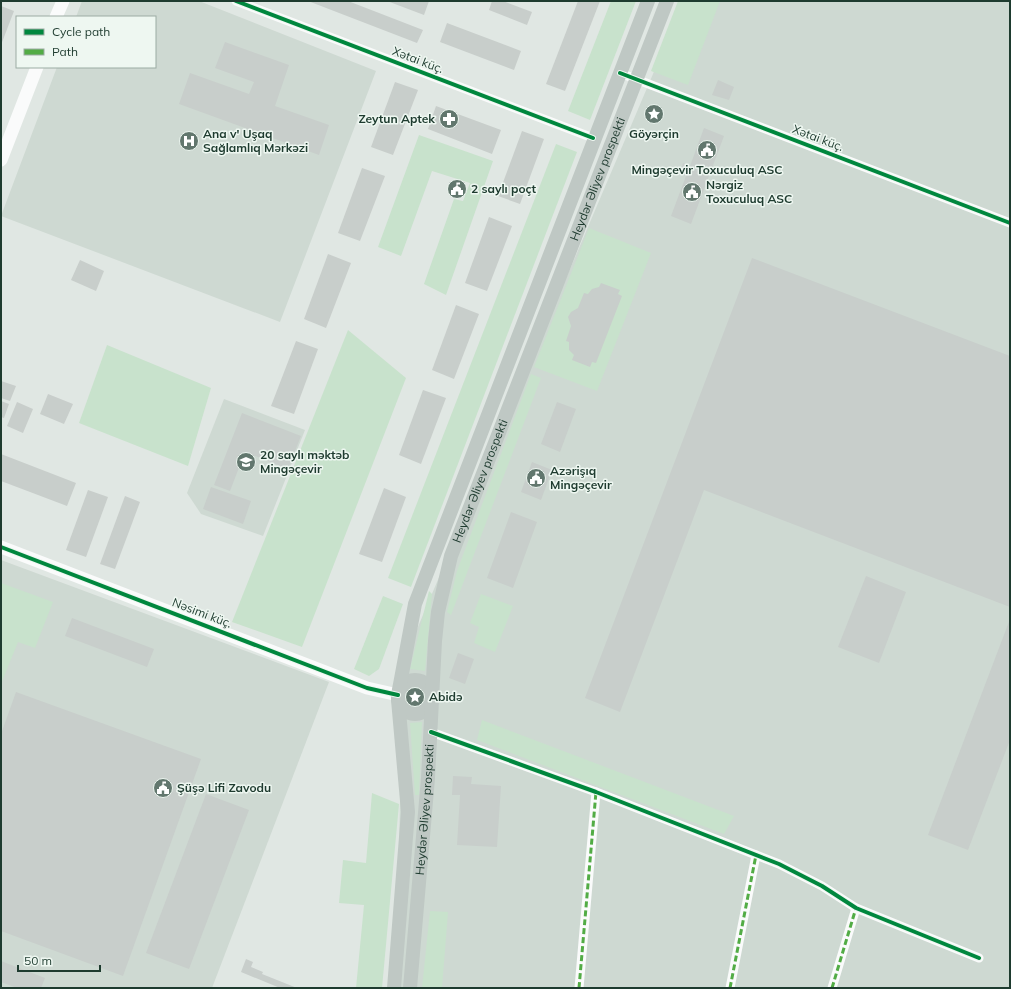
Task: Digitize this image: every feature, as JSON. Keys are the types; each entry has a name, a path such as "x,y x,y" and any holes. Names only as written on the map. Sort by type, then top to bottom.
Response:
{"main road":[{"name":"Heydər Əliyev prospekti","path":"394,988 408,812 398,697 415,604 593,138 648,1"},
{"name":"Heydər Əliyev prospekti","path":"410,988 431,732 438,612 451,556 667,1"},
{"path":"420,680 430,686 433,698 429,708 424,712 414,714 404,710 398,697 403,684 408,681 420,680"}],"street":[{"path":"56,16 63,1"},
{"name":"Xətai küç.","path":"236,1 593,138"},
{"path":"1,160 37,68"},
{"name":"Xətai küç.","path":"620,73 1010,222"},
{"name":"Nəsimi küç.","path":"1,547 367,688 398,697"},
{"path":"431,732 596,792 779,864 822,886 856,908 979,958"},
{"path":"579,988 596,792"},
{"path":"730,988 756,855"},
{"path":"832,988 856,908"}],"shaded area":[{"name":"Ana v' Uşaq Sağlamlıq Mərkəzi","path":"82,1 199,1 376,71 280,322 1,216 57,68 156,68 156,16 76,16"},
{"path":"684,1 1010,1 1010,988 396,988 403,662"},
{"name":"20 saylı məktəb Mingəçevir","path":"224,399 305,430 263,536 201,514 187,493"},
{"name":"Şüşə Lifi Zavodu","path":"1,560 329,682 212,988 1,988"}],"green space":[{"path":"611,1 636,1 590,120 568,111"},
{"path":"678,1 720,1 688,85 651,71"},
{"path":"419,135 493,161 446,295 424,284 454,199 463,201 470,183 432,171 401,256 378,247"},
{"path":"556,144 577,152 411,587 388,578"},
{"path":"589,228 651,253 597,391 534,367"},
{"path":"348,330 406,378 302,647 232,622"},
{"path":"107,345 211,388 188,466 79,423"},
{"path":"531,374 541,378 451,615 447,612 457,571"},
{"path":"1,583 53,602 35,648 18,642 1,684"},
{"path":"429,591 432,594 425,671 410,669"},
{"path":"481,594 513,606 495,652 474,643 479,627 470,623"},
{"path":"383,596 403,604 379,669 369,676 354,669"},
{"path":"415,689 421,691 423,697 421,703 415,705 409,703 407,697 409,691"},
{"path":"482,720 734,816 724,834 477,740"},
{"path":"422,722 419,795 415,795 410,723"},
{"path":"372,793 399,804 382,988 356,988 364,905 339,903 343,860 366,863"},
{"path":"430,911 448,912 442,988 422,988"}],"building":[{"path":"308,1 348,1 423,30 417,43"},
{"path":"387,1 429,1 424,15"},
{"path":"492,1 503,1 532,12 527,25 489,10"},
{"path":"578,1 600,1 565,91 546,84"},
{"path":"1,6 14,11 1,45"},
{"path":"447,23 521,51 514,70 440,42"},
{"path":"225,42 289,65 275,106 329,125 319,155 179,104 190,73 249,94 254,82 215,68"},
{"path":"718,80 734,87 729,100 712,95"},
{"path":"395,82 418,90 393,155 371,147"},
{"path":"436,106 501,130 492,154 428,129"},
{"path":"704,128 724,136 691,224 671,216 686,176 680,174 683,163 690,166"},
{"path":"522,131 544,139 520,204 498,196"},
{"path":"362,168 385,176 360,241 338,233"},
{"path":"454,180 464,184 460,195 449,191"},
{"path":"489,217 512,226 487,291 465,283"},
{"path":"328,254 351,263 326,328 304,319"},
{"path":"752,258 1010,356 1010,607 704,490 620,712 585,698"},
{"path":"80,260 104,271 96,291 71,280"},
{"path":"601,283 620,290 618,294 622,296 596,363 592,362 590,367 572,360 574,355 569,350 569,342 566,341 571,326 568,317 571,312 578,308 584,293 588,294 592,289 599,287"},
{"path":"456,305 479,314 454,379 432,370"},
{"path":"296,341 318,349 294,414 271,406"},
{"path":"1,381 16,386 10,401 1,398"},
{"path":"423,390 446,398 421,464 399,455"},
{"path":"48,394 73,404 64,424 40,414"},
{"path":"1,401 9,404 4,418 1,417"},
{"path":"17,402 33,409 23,433 7,426"},
{"path":"557,402 576,409 560,452 541,444"},
{"path":"242,413 301,436 288,469 245,452 230,491 214,485"},
{"path":"1,454 76,483 67,506 1,481"},
{"path":"532,462 552,470 541,500 521,492"},
{"path":"211,487 251,501 243,524 203,509"},
{"path":"384,488 406,497 382,562 359,554"},
{"path":"88,490 108,497 86,557 66,550"},
{"path":"125,496 140,502 115,569 100,564"},
{"path":"511,512 537,522 513,588 487,578"},
{"path":"866,576 906,592 879,663 838,647"},
{"path":"72,618 154,649 147,667 65,636"},
{"path":"1010,619 1010,740 968,850 928,835"},
{"path":"458,653 474,659 465,684 449,678"},
{"path":"16,692 201,759 123,976 1,931 1,734"},
{"path":"453,776 472,777 471,784 501,786 497,847 457,845 460,795 452,795"},
{"path":"206,794 249,810 189,969 146,953"},
{"path":"246,959 253,962 251,967 263,972 262,974 297,988 280,988 241,972"},
{"path":"1,961 45,978 41,988 17,988 1,982"}],"marked path":[{"path":"579,988 596,792"},
{"path":"730,988 756,855"},
{"path":"832,988 856,908"}],"cycle path":[{"path":"236,1 593,138"},
{"path":"620,73 1010,223"},
{"path":"1,547 367,688 398,695"},
{"path":"431,732 596,792 779,864 822,886 856,908 979,958"}],"place":[{"name":"Göyərçin","path":"654,114"},
{"name":"Zeytun Aptek","path":"449,119"},
{"name":"Ana v' Uşaq Sağlamlıq Mərkəzi","path":"189,141"},
{"name":"Mingəçevir Toxuculuq ASC","path":"707,150"},
{"name":"2 saylı poçt","path":"457,189"},
{"name":"Nərgiz Toxuculuq ASC","path":"692,192"},
{"name":"20 saylı məktəb Mingəçevir","path":"246,462"},
{"name":"Azərişıq Mingəçevir","path":"536,478"},
{"name":"Abidə","path":"415,697"},
{"name":"Şüşə Lifi Zavodu","path":"163,788"}]}
